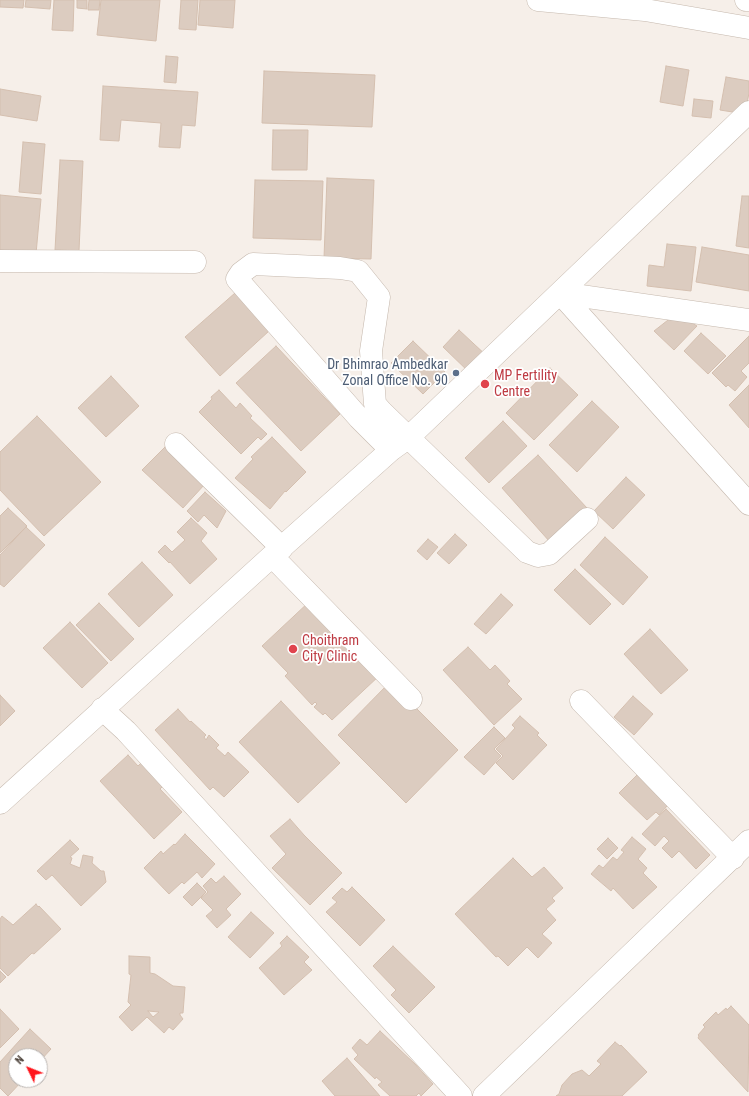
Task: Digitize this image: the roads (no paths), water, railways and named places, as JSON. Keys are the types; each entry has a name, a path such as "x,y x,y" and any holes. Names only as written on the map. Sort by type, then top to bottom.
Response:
{"street":[{"path":"538,0 645,5 749,28"},
{"path":"0,803 277,552 391,450 408,437 749,112"},
{"path":"0,261 195,262"},
{"path":"391,450 359,418 237,279 241,273 253,264 340,268 358,271 379,297 371,351 375,404 527,552 538,556 549,554 587,519"},
{"path":"560,293 749,320"},
{"path":"560,293 748,500"},
{"path":"359,418 375,404"},
{"path":"176,444 411,699"},
{"path":"581,701 733,858"},
{"path":"102,709 126,731 460,1096"},
{"path":"484,1096 749,841"}],"place":[{"name":"Dr Bhimrao Ambedkar Zonal Office No. 90","path":"456,373"},
{"name":"MP Fertility Centre","path":"485,384"},
{"name":"Choithram City Clinic","path":"293,649"}]}
